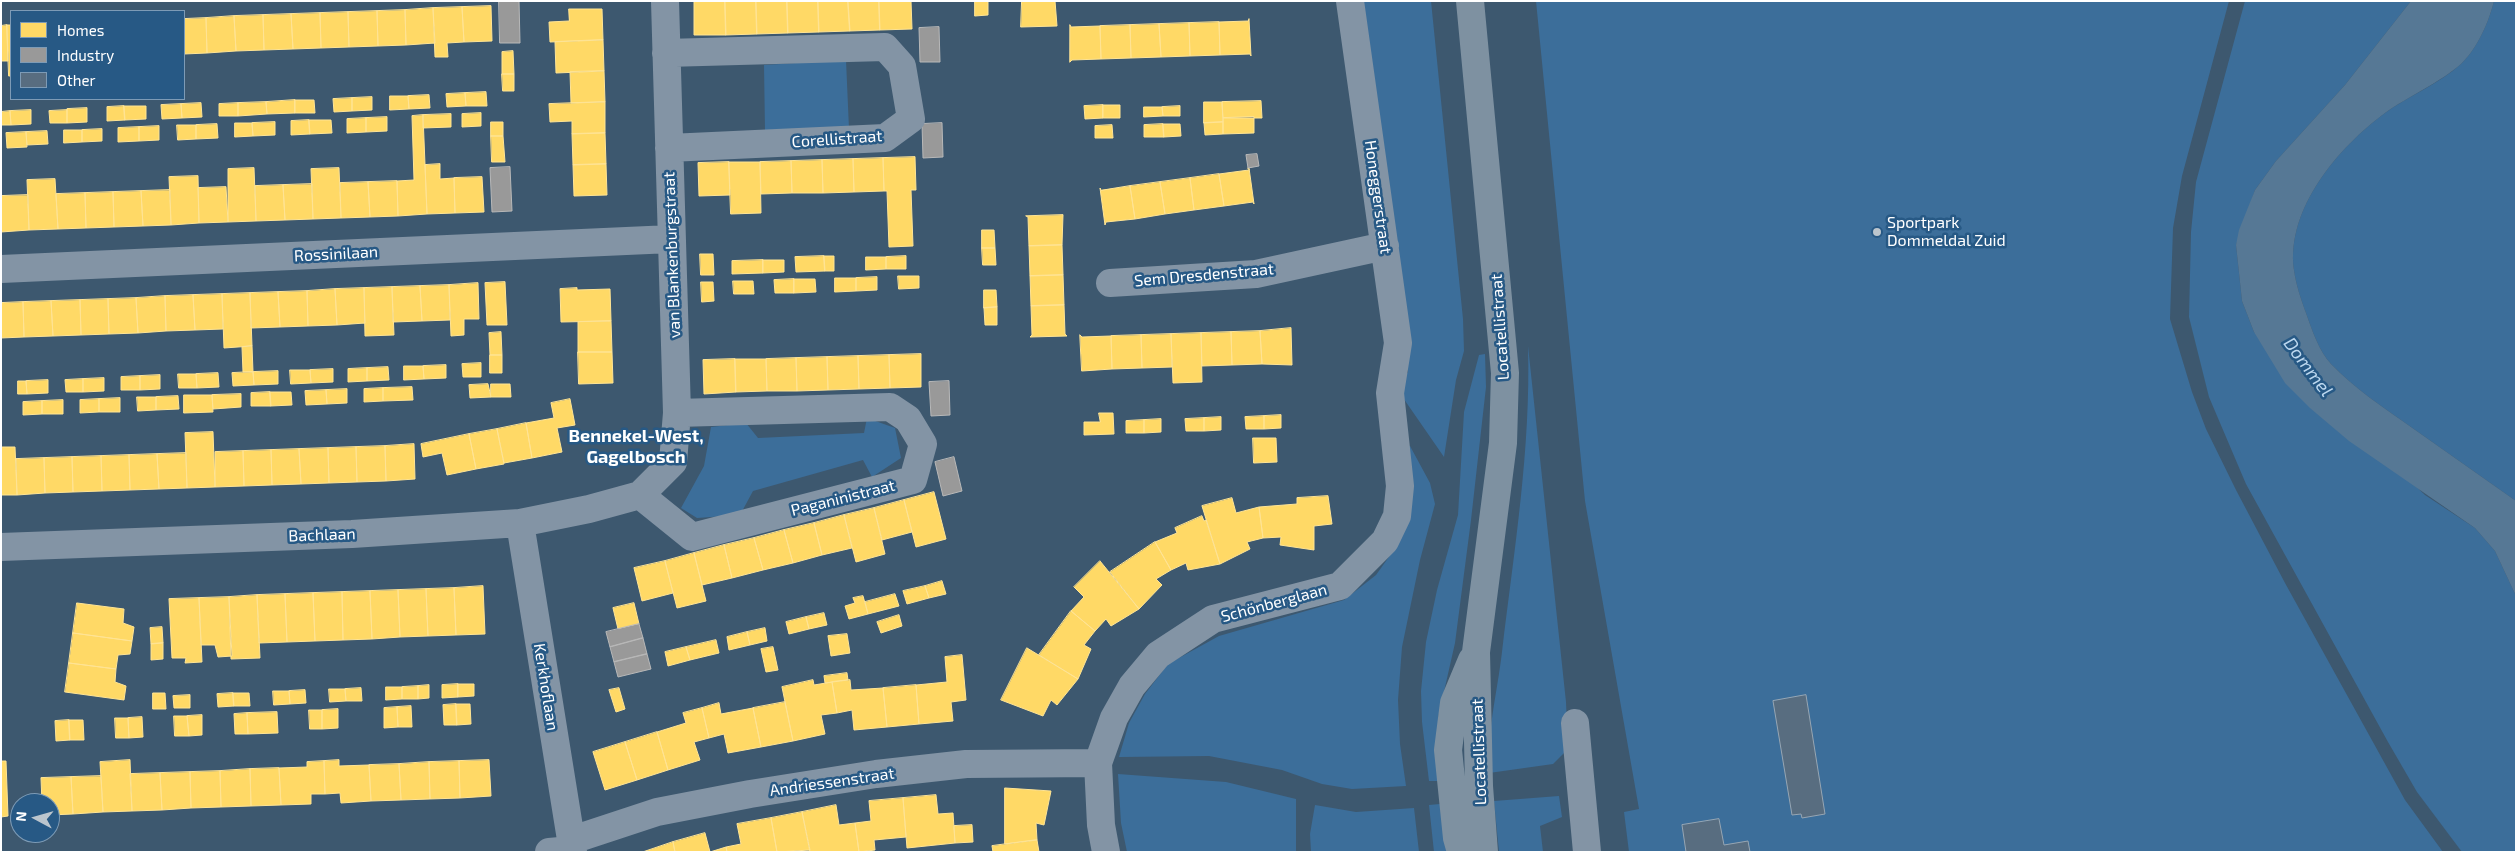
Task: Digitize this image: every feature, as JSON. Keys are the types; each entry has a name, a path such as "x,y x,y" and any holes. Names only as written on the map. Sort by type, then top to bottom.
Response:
{"main road":[{"name":"Locatellistraat","path":"1470,1 1506,374 1502,443 1476,652 1479,786 1484,852"},
{"name":"Locatellistraat","path":"1461,852 1457,838 1448,750 1454,703 1476,652"}],"street":[{"name":"van Blankenburgstraat","path":"640,495 673,462 677,413 665,1"},
{"name":"Honeggerstraat","path":"1350,1 1398,343 1390,393"},
{"name":"Corellistraat","path":"666,52 886,47 902,66 911,119 885,138 669,148"},
{"name":"Rossinilaan","path":"1,269 671,239"},
{"name":"Sem Dresdenstraat","path":"1110,283 1256,274 1385,246"},
{"name":"Schönberglaan","path":"1106,852 1101,825 1098,763 1114,718 1132,686 1158,655 1214,619 1340,586 1385,541 1397,516 1400,486 1390,393"},
{"name":"Paganinistraat","path":"640,495 692,536 913,480 923,444 908,419 890,407 677,413"},
{"name":"Bachlaan","path":"1,547 352,534 520,523 589,509 640,495"},
{"name":"Kerkhoflaan","path":"520,523 567,848"},
{"path":"1575,723 1587,852"},
{"name":"Andriessenstraat","path":"567,848 657,812 876,774 966,764 1098,763"}],"shaded area":[{"path":"1363,1 1431,1 1463,319 1464,351 1456,380 1444,457 1399,392 1400,384 1408,372 1408,333"},
{"name":"Sportpark Dommeldal Zuid","path":"1536,1 2229,1 2182,176 2173,228 2170,319 2192,392 2206,429 2236,490 2405,800 2443,852 1629,852 1624,812 1639,809 1585,501"},
{"path":"2245,1 2411,1 2345,85 2276,161 2255,190 2236,245 2242,301 2254,332 2425,495 2475,528 2495,551 2516,596 2516,852 2462,852 2417,792 2246,484 2209,397 2189,317 2191,232 2196,182"},
{"path":"2494,1 2516,1 2516,501 2370,397 2331,364 2319,347 2313,333 2299,292 2294,270 2294,247 2298,224 2307,202 2319,181 2350,143 2368,127 2403,101 2453,71 2467,58 2482,35"},
{"path":"846,60 849,129 765,131 764,65"},
{"path":"1528,346 1566,702 1568,749 1553,764 1489,773 1491,727 1521,500 1527,423"},
{"path":"1485,354 1486,387 1471,520 1455,643 1438,718 1438,781 1429,781 1422,722 1421,691 1426,642 1437,590 1458,515 1464,412 1479,355"},
{"path":"867,418 895,428 901,458 872,477 863,460 753,491 740,515 697,518 681,508 704,466 711,427 746,423 758,438 864,433"},
{"path":"1407,446 1410,446 1430,483 1435,504 1420,560 1402,647 1398,700 1400,744 1406,786 1352,789 1322,784 1282,770 1209,756 1119,757 1129,723 1145,694 1168,664 1219,636 1344,600 1376,575 1391,554 1411,515"},
{"path":"1118,774 1226,782 1296,799 1296,852 1127,852 1121,823"},
{"path":"1559,796 1562,817 1540,826 1543,852 1499,852 1494,801"},
{"path":"1440,804 1447,852 1434,852 1429,805"},
{"path":"1315,805 1356,812 1414,808 1419,852 1311,852 1310,834"}],"water":[{"name":"Dommel","path":"2411,1 2494,1 2482,35 2467,58 2453,71 2394,107 2368,127 2350,143 2319,181 2307,202 2298,224 2294,247 2295,276 2313,333 2319,347 2331,364 2370,397 2516,501 2516,596 2495,551 2475,528 2349,441 2310,408 2285,383 2254,332 2242,301 2236,245 2239,230 2255,190 2276,161 2345,85"}],"building: Homes":[{"path":"725,1 756,1 757,34 726,35"},
{"path":"725,1 726,35 694,35 694,2"},
{"path":"756,1 787,1 788,33 757,34"},
{"path":"787,1 818,1 819,32 788,33"},
{"path":"818,1 848,1 850,31 819,32"},
{"path":"848,1 879,1 880,30 850,31"},
{"path":"879,1 911,1 912,29 880,30"},
{"path":"975,1 988,1 988,15 975,16"},
{"path":"1022,1 1055,1 1057,26 1021,27"},
{"path":"491,6 492,41 464,42 462,7"},
{"path":"462,7 464,42 447,43 448,57 435,57 433,8"},
{"path":"433,8 435,43 406,45 405,10"},
{"path":"569,9 602,9 603,40 550,42 549,22 569,21"},
{"path":"405,10 406,45 378,46 377,11"},
{"path":"377,11 378,46 349,47 348,12"},
{"path":"348,12 349,47 321,48 320,13"},
{"path":"320,13 321,48 293,49 291,14"},
{"path":"291,14 293,49 264,50 263,15"},
{"path":"263,15 264,50 236,51 234,16"},
{"path":"234,16 236,51 207,53 206,18"},
{"path":"206,18 207,53 185,54 185,19"},
{"path":"1249,19 1251,56 1250,54 1220,55 1219,22 1248,21"},
{"path":"1219,22 1220,55 1190,56 1189,23"},
{"path":"1189,23 1190,56 1161,57 1159,24"},
{"path":"1159,24 1161,57 1131,58 1130,25"},
{"path":"7,25 8,61 1,61 1,26"},
{"path":"7,25 10,25 9,76"},
{"path":"1070,25 1071,27 1100,26 1101,59 1072,60 1070,62"},
{"path":"1130,25 1131,58 1101,59 1100,26"},
{"path":"603,40 604,71 556,73 555,42"},
{"path":"513,51 514,74 502,74 502,52"},
{"path":"604,71 605,102 571,103 570,72"},
{"path":"502,74 514,74 514,91 503,91"},
{"path":"486,92 487,106 466,106 465,93"},
{"path":"465,93 466,106 447,107 446,94"},
{"path":"429,95 430,108 409,109 408,96"},
{"path":"390,96 408,96 409,109 390,110"},
{"path":"372,97 372,110 352,111 352,98"},
{"path":"352,98 352,111 334,112 333,99"},
{"path":"295,100 295,113 267,114 266,102"},
{"path":"295,100 314,100 315,113 295,113"},
{"path":"1261,101 1262,118 1223,118 1222,102"},
{"path":"266,102 267,114 238,116 238,103"},
{"path":"605,102 605,133 572,134 572,121 550,122 549,104"},
{"path":"1204,102 1222,102 1223,122 1204,123"},
{"path":"201,103 202,117 182,118 181,104"},
{"path":"238,103 238,116 219,116 219,104"},
{"path":"181,104 182,118 162,119 161,105"},
{"path":"1103,105 1120,105 1120,118 1103,118"},
{"path":"1103,105 1103,118 1085,119 1084,106"},
{"path":"124,106 125,120 107,121 107,107"},
{"path":"124,106 146,106 146,119 125,120"},
{"path":"1180,106 1180,116 1163,116 1162,107"},
{"path":"1144,107 1162,107 1163,116 1144,117"},
{"path":"87,108 87,122 67,123 67,109"},
{"path":"31,110 31,124 11,125 10,111"},
{"path":"67,110 67,123 50,123 49,111"},
{"path":"10,111 11,125 1,125 1,112"},
{"path":"481,113 481,126 462,127 462,114"},
{"path":"451,114 451,127 423,128 423,115"},
{"path":"423,115 427,214 398,216 397,181 414,180 412,116"},
{"path":"387,117 387,131 366,132 366,118"},
{"path":"1254,117 1254,133 1223,134 1223,118"},
{"path":"366,118 366,132 347,133 347,119"},
{"path":"309,120 331,120 332,133 310,134"},
{"path":"309,120 310,134 291,135 291,121"},
{"path":"275,122 275,135 253,136 252,123"},
{"path":"491,122 503,122 503,136 491,136"},
{"path":"1223,122 1223,134 1205,135 1204,123"},
{"path":"235,123 252,123 253,136 235,137"},
{"path":"217,124 218,138 196,139 196,125"},
{"path":"1163,124 1164,137 1144,137 1144,125"},
{"path":"1163,124 1180,124 1181,136 1164,137"},
{"path":"177,125 196,125 196,139 178,140"},
{"path":"1112,125 1113,138 1095,138 1095,126"},
{"path":"159,126 159,140 139,141 139,127"},
{"path":"139,127 139,141 118,142 118,128"},
{"path":"102,129 102,141 82,142 82,130"},
{"path":"64,130 82,130 82,142 64,143"},
{"path":"47,131 48,144 27,145 26,132"},
{"path":"26,132 27,147 7,148 6,133"},
{"path":"605,133 606,164 573,165 572,134"},
{"path":"491,136 503,136 505,162 492,162"},
{"path":"915,157 916,190 911,190 913,246 889,247 887,191 884,191 883,158"},
{"path":"883,158 884,191 854,192 853,159"},
{"path":"853,159 854,192 823,193 822,160"},
{"path":"822,160 823,193 792,193 791,161"},
{"path":"791,161 792,193 761,194 760,162"},
{"path":"729,162 730,195 699,196 698,163"},
{"path":"729,162 760,162 761,213 731,214"},
{"path":"440,164 440,179 454,178 455,213 427,214 425,165"},
{"path":"606,164 607,195 574,196 573,165"},
{"path":"254,168 256,221 228,222 228,169"},
{"path":"339,168 341,218 313,219 311,169"},
{"path":"1249,168 1254,204 1253,202 1224,206 1219,174 1249,170"},
{"path":"1219,174 1224,206 1194,210 1190,178"},
{"path":"198,176 199,223 171,225 169,177"},
{"path":"482,177 484,212 455,213 454,178"},
{"path":"1190,178 1194,210 1165,214 1160,182"},
{"path":"55,179 58,229 29,230 27,180"},
{"path":"397,181 398,216 370,217 368,182"},
{"path":"368,182 370,217 341,218 340,183"},
{"path":"1160,182 1165,214 1135,219 1130,186"},
{"path":"312,184 313,219 285,220 283,185"},
{"path":"283,185 285,220 256,221 255,186"},
{"path":"1130,186 1135,219 1106,222 1105,225 1100,188 1101,190"},
{"path":"226,187 228,222 199,223 198,188"},
{"path":"170,190 171,225 143,226 141,191"},
{"path":"141,191 143,226 114,227 113,192"},
{"path":"113,192 114,227 86,228 85,193"},
{"path":"85,193 86,228 58,229 56,194"},
{"path":"28,195 29,230 1,232 1,196"},
{"path":"1063,215 1062,245 1029,246 1028,217 1026,216"},
{"path":"982,230 994,230 995,248 982,248"},
{"path":"1062,245 1063,275 1030,276 1029,246"},
{"path":"982,248 995,248 996,265 983,265"},
{"path":"700,254 713,254 714,275 701,275"},
{"path":"824,256 834,256 834,271 825,271"},
{"path":"824,256 825,271 796,272 795,257"},
{"path":"906,256 906,269 886,269 886,257"},
{"path":"866,257 886,257 886,269 866,270"},
{"path":"763,260 763,273 732,274 732,261"},
{"path":"763,260 784,260 784,272 763,273"},
{"path":"1063,275 1064,305 1031,306 1030,276"},
{"path":"898,276 919,276 919,288 899,289"},
{"path":"877,277 877,290 856,291 856,278"},
{"path":"835,278 856,278 856,291 835,292"},
{"path":"794,279 794,293 775,293 774,280"},
{"path":"794,279 815,279 816,292 794,293"},
{"path":"733,281 753,281 754,294 734,294"},
{"path":"505,282 507,325 487,325 485,283"},
{"path":"701,282 713,282 714,301 702,302"},
{"path":"478,283 479,319 464,319 464,335 451,336 449,285"},
{"path":"449,285 450,320 422,321 420,286"},
{"path":"420,286 422,321 393,322 392,287"},
{"path":"392,287 394,335 365,336 364,288"},
{"path":"364,288 365,323 337,325 335,289"},
{"path":"577,288 577,290 610,289 611,321 561,322 560,289"},
{"path":"335,289 337,325 308,326 307,291"},
{"path":"984,290 996,290 997,307 984,308"},
{"path":"307,291 308,326 280,327 278,292"},
{"path":"278,292 280,327 251,328 250,293"},
{"path":"250,293 252,346 224,348 222,294"},
{"path":"222,294 223,329 195,330 193,295"},
{"path":"193,295 195,330 166,331 165,296"},
{"path":"165,296 166,331 138,333 136,298"},
{"path":"136,298 138,333 109,334 108,299"},
{"path":"108,299 109,334 81,335 80,300"},
{"path":"80,300 81,335 53,336 51,301"},
{"path":"51,301 53,336 24,337 23,302"},
{"path":"23,302 24,337 1,338 1,303"},
{"path":"1064,305 1065,334 1067,336 1030,337 1032,335 1031,306"},
{"path":"997,307 997,325 985,325 984,308"},
{"path":"611,321 612,352 578,352 578,322"},
{"path":"1291,328 1292,365 1262,364 1260,331"},
{"path":"1260,331 1262,364 1232,365 1231,332"},
{"path":"501,332 502,355 490,355 489,333"},
{"path":"1231,332 1232,365 1202,366 1201,333"},
{"path":"1201,333 1202,382 1173,383 1171,334"},
{"path":"1171,334 1172,367 1142,368 1141,335"},
{"path":"1080,335 1082,337 1111,336 1112,369 1082,371"},
{"path":"1141,335 1142,368 1112,369 1111,336"},
{"path":"252,346 253,372 243,372 242,347"},
{"path":"578,352 612,352 613,383 579,384"},
{"path":"921,354 921,387 890,388 889,355"},
{"path":"490,355 502,355 502,373 490,373"},
{"path":"889,355 890,388 859,389 858,356"},
{"path":"858,356 859,389 828,390 827,357"},
{"path":"827,357 828,390 797,391 796,358"},
{"path":"796,358 797,391 767,391 766,359"},
{"path":"735,359 766,359 767,391 736,392"},
{"path":"735,359 736,392 704,394 703,360"},
{"path":"481,363 481,377 463,377 462,364"},
{"path":"446,365 446,378 424,379 423,366"},
{"path":"404,366 423,366 424,379 404,380"},
{"path":"388,367 389,380 367,381 367,368"},
{"path":"367,368 367,381 348,382 348,369"},
{"path":"333,369 333,382 311,383 310,370"},
{"path":"290,370 310,370 311,383 291,384"},
{"path":"278,371 278,384 254,385 253,372"},
{"path":"253,372 254,385 233,386 232,373"},
{"path":"218,373 219,387 197,388 196,374"},
{"path":"178,374 196,374 197,388 179,388"},
{"path":"160,375 160,389 140,390 140,376"},
{"path":"140,376 140,390 121,390 121,377"},
{"path":"104,378 104,391 83,392 83,379"},
{"path":"83,379 83,392 66,392 65,380"},
{"path":"48,380 48,393 27,394 26,381"},
{"path":"18,381 26,381 27,394 18,394"},
{"path":"488,384 491,397 470,398 469,385"},
{"path":"491,384 510,384 511,397 491,397"},
{"path":"412,387 413,400 383,401 383,388"},
{"path":"383,388 383,401 364,402 364,389"},
{"path":"347,389 347,403 327,404 326,390"},
{"path":"326,390 327,404 306,405 305,391"},
{"path":"270,392 291,392 292,405 271,406"},
{"path":"270,392 271,406 251,406 251,393"},
{"path":"241,394 241,407 213,409 212,395"},
{"path":"184,395 212,395 213,412 184,413"},
{"path":"178,396 179,409 156,410 156,397"},
{"path":"137,397 156,397 156,410 138,411"},
{"path":"120,398 120,412 99,412 99,399"},
{"path":"99,399 99,412 80,413 80,400"},
{"path":"570,399 575,425 557,428 562,452 532,458 526,423 554,418 551,403"},
{"path":"63,400 63,414 42,414 42,401"},
{"path":"42,401 42,414 23,415 23,402"},
{"path":"1099,413 1113,413 1114,434 1084,435 1084,422 1100,422"},
{"path":"1281,415 1281,428 1264,429 1264,416"},
{"path":"1264,416 1264,429 1246,429 1245,417"},
{"path":"1221,417 1221,430 1204,431 1204,418"},
{"path":"1204,418 1204,431 1186,431 1185,419"},
{"path":"1161,419 1161,432 1144,433 1144,420"},
{"path":"1144,420 1144,433 1126,433 1126,421"},
{"path":"526,423 532,458 504,463 497,429"},
{"path":"497,429 504,464 476,469 469,434"},
{"path":"213,432 215,487 187,488 185,433"},
{"path":"469,434 476,469 447,475 442,453 423,457 421,444"},
{"path":"1253,438 1276,438 1277,462 1254,463"},
{"path":"414,444 415,479 386,481 385,446"},
{"path":"385,446 386,481 357,482 356,447"},
{"path":"1,447 15,447 17,495 1,495"},
{"path":"356,447 357,482 329,483 328,448"},
{"path":"328,448 329,483 301,484 299,449"},
{"path":"299,449 301,484 272,485 271,450"},
{"path":"271,450 272,485 244,486 243,451"},
{"path":"243,451 244,486 215,487 215,452"},
{"path":"186,453 187,488 159,489 157,454"},
{"path":"157,454 159,489 130,490 129,455"},
{"path":"129,455 130,490 102,491 101,456"},
{"path":"101,456 102,491 73,492 72,457"},
{"path":"72,457 73,492 45,493 44,458"},
{"path":"44,458 45,493 17,495 16,459"},
{"path":"934,492 946,539 916,547 904,500"},
{"path":"1328,496 1332,524 1314,526 1314,550 1280,545 1281,537 1263,538 1259,507 1297,504 1297,498"},
{"path":"1232,498 1236,513 1259,507 1263,538 1247,542 1250,549 1220,564 1202,506"},
{"path":"904,500 912,532 882,540 874,508"},
{"path":"874,508 885,554 856,562 844,515"},
{"path":"844,515 852,548 822,555 814,523"},
{"path":"1202,516 1204,521 1206,520 1220,564 1188,570 1186,563 1171,570 1155,542 1177,533 1175,528"},
{"path":"814,523 822,555 793,563 784,530"},
{"path":"784,530 793,563 763,570 754,538"},
{"path":"754,538 763,570 732,578 724,545"},
{"path":"1155,542 1171,570 1156,579 1162,585 1139,609 1110,572"},
{"path":"724,545 732,578 702,585 694,553"},
{"path":"694,553 706,601 677,608 665,561"},
{"path":"665,561 673,593 642,601 634,568"},
{"path":"1100,561 1139,609 1111,626 1106,619 1095,631 1071,611 1084,597 1074,587"},
{"path":"942,581 946,594 929,598 925,586"},
{"path":"483,586 485,634 456,635 454,588"},
{"path":"925,586 929,598 907,604 903,591"},
{"path":"454,588 456,635 428,636 426,589"},
{"path":"426,589 428,636 400,637 398,590"},
{"path":"398,590 400,637 372,639 370,591"},
{"path":"370,591 372,639 343,640 342,592"},
{"path":"342,592 343,640 315,641 313,593"},
{"path":"313,593 315,641 287,642 285,594"},
{"path":"285,594 287,642 259,643 257,595"},
{"path":"895,594 899,606 868,614 865,602"},
{"path":"257,595 260,658 231,659 229,597"},
{"path":"863,596 868,614 849,619 845,606 855,603 853,598"},
{"path":"229,597 232,656 218,657 215,645 201,645 199,598"},
{"path":"199,598 202,662 185,663 186,658 172,658 169,599"},
{"path":"77,603 124,609 123,623 134,627 132,641 73,633"},
{"path":"634,603 639,624 618,629 613,608"},
{"path":"1071,611 1095,631 1084,645 1091,649 1078,679 1039,655"},
{"path":"824,613 827,625 809,629 806,617"},
{"path":"899,615 902,626 881,633 877,622"},
{"path":"806,617 809,629 789,634 786,622"},
{"path":"162,627 163,643 151,644 150,628"},
{"path":"765,628 767,641 750,645 747,632"},
{"path":"747,632 750,645 729,650 727,637"},
{"path":"73,633 132,641 130,654 118,655 116,669 69,663"},
{"path":"847,634 850,653 831,656 828,636"},
{"path":"716,640 719,653 690,660 686,647"},
{"path":"163,643 163,659 151,660 151,644"},
{"path":"686,647 690,660 668,666 665,652"},
{"path":"773,647 778,670 766,672 761,649"},
{"path":"1027,648 1078,679 1057,705 1051,700 1043,716 1001,700"},
{"path":"962,655 966,700 951,702 953,721 919,724 916,685 947,682 945,657"},
{"path":"69,663 116,669 115,682 126,686 124,700 65,692"},
{"path":"847,673 848,680 825,683 824,676"},
{"path":"813,680 814,685 832,682 837,713 821,715 825,734 793,741 782,687"},
{"path":"850,680 851,690 883,688 887,727 854,730 852,710 837,713 832,682"},
{"path":"458,684 474,684 474,696 458,697"},
{"path":"458,684 458,697 442,698 442,685"},
{"path":"429,685 429,698 418,699 418,686"},
{"path":"916,685 919,724 887,727 883,688"},
{"path":"418,686 418,699 402,699 402,687"},
{"path":"386,687 402,687 402,699 386,700"},
{"path":"361,688 362,701 346,701 345,689"},
{"path":"619,688 625,709 616,712 609,690"},
{"path":"329,689 345,689 346,701 330,702"},
{"path":"305,690 306,703 290,704 289,691"},
{"path":"273,691 289,691 290,704 274,705"},
{"path":"153,693 165,693 166,709 153,709"},
{"path":"233,693 249,693 250,706 234,706"},
{"path":"233,693 234,706 218,707 217,694"},
{"path":"190,695 190,708 174,708 173,696"},
{"path":"785,702 793,741 761,747 753,708"},
{"path":"719,703 721,714 753,708 761,747 728,753 724,734 709,738 702,708"},
{"path":"456,704 470,704 471,724 457,725"},
{"path":"456,704 457,725 444,725 443,705"},
{"path":"411,706 412,727 398,727 397,707"},
{"path":"397,707 398,727 384,728 384,708"},
{"path":"702,708 709,738 694,742 700,760 668,770 657,732 686,723 683,713"},
{"path":"338,709 338,728 322,729 322,710"},
{"path":"309,710 322,710 322,729 310,729"},
{"path":"277,712 278,733 248,734 247,713"},
{"path":"247,713 248,734 235,734 234,714"},
{"path":"202,715 202,735 189,736 187,716"},
{"path":"174,716 187,716 189,736 175,736"},
{"path":"142,717 143,737 129,738 128,718"},
{"path":"115,718 128,718 129,738 116,738"},
{"path":"69,720 70,740 56,741 55,721"},
{"path":"69,720 83,720 84,740 70,740"},
{"path":"657,732 668,770 637,780 625,742"},
{"path":"625,742 637,780 605,790 593,752"},
{"path":"130,760 132,811 103,812 100,762"},
{"path":"339,760 339,766 369,765 371,801 341,803 340,793 325,794 324,761"},
{"path":"489,760 491,796 460,798 459,761"},
{"path":"1,761 6,761 8,816 1,817"},
{"path":"324,761 325,794 311,794 311,804 281,805 279,768 307,767 307,762"},
{"path":"459,761 460,798 430,799 429,762"},
{"path":"429,762 430,799 401,800 399,764"},
{"path":"399,764 401,800 371,801 369,765"},
{"path":"279,768 281,805 251,806 250,769"},
{"path":"250,769 251,806 221,807 220,771"},
{"path":"220,771 221,807 191,808 190,772"},
{"path":"190,772 191,808 162,810 160,773"},
{"path":"160,773 162,810 132,811 130,774"},
{"path":"101,776 103,812 73,814 71,777"},
{"path":"71,777 73,814 60,815 60,793 42,793 41,778"},
{"path":"1005,788 1051,791 1044,825 1036,823 1037,840 1005,844"},
{"path":"936,795 938,814 953,813 955,843 907,848 903,798"},
{"path":"903,798 906,837 874,840 875,850 859,852 855,823 871,821 869,801"},
{"path":"836,805 839,825 855,823 859,852 810,852 802,812"},
{"path":"802,812 810,850 777,852 771,818"},
{"path":"771,818 777,852 727,852 726,847 741,844 737,824"},
{"path":"972,825 973,842 955,843 954,826"},
{"path":"705,833 710,852 675,852 673,842"},
{"path":"1037,840 1039,852 993,852 992,846"},
{"path":"673,842 675,852 643,852"},
{"path":"726,847 727,852 710,852"}],"building: Industry":[{"path":"499,1 519,1 520,43 500,43"},
{"path":"939,27 940,62 920,62 919,28"},
{"path":"942,123 943,157 923,158 922,124"},
{"path":"1257,154 1259,166 1248,168 1246,155"},
{"path":"510,167 512,211 492,212 490,168"},
{"path":"949,381 950,415 931,416 929,382"},
{"path":"954,457 962,491 943,496 935,462"},
{"path":"639,624 643,638 610,647 606,632"},
{"path":"643,638 647,654 614,662 610,647"},
{"path":"647,654 651,669 618,677 614,662"}],"building: Other":[{"path":"1806,695 1825,814 1802,818 1801,814 1792,815 1773,701"},
{"path":"1719,819 1724,845 1748,841 1750,852 1686,852 1682,825"}],"place":[{"name":"Sportpark Dommeldal Zuid","path":"1877,232"}],"district":[{"name":"Bennekel-West, Gagelbosch","path":"636,446"}]}
